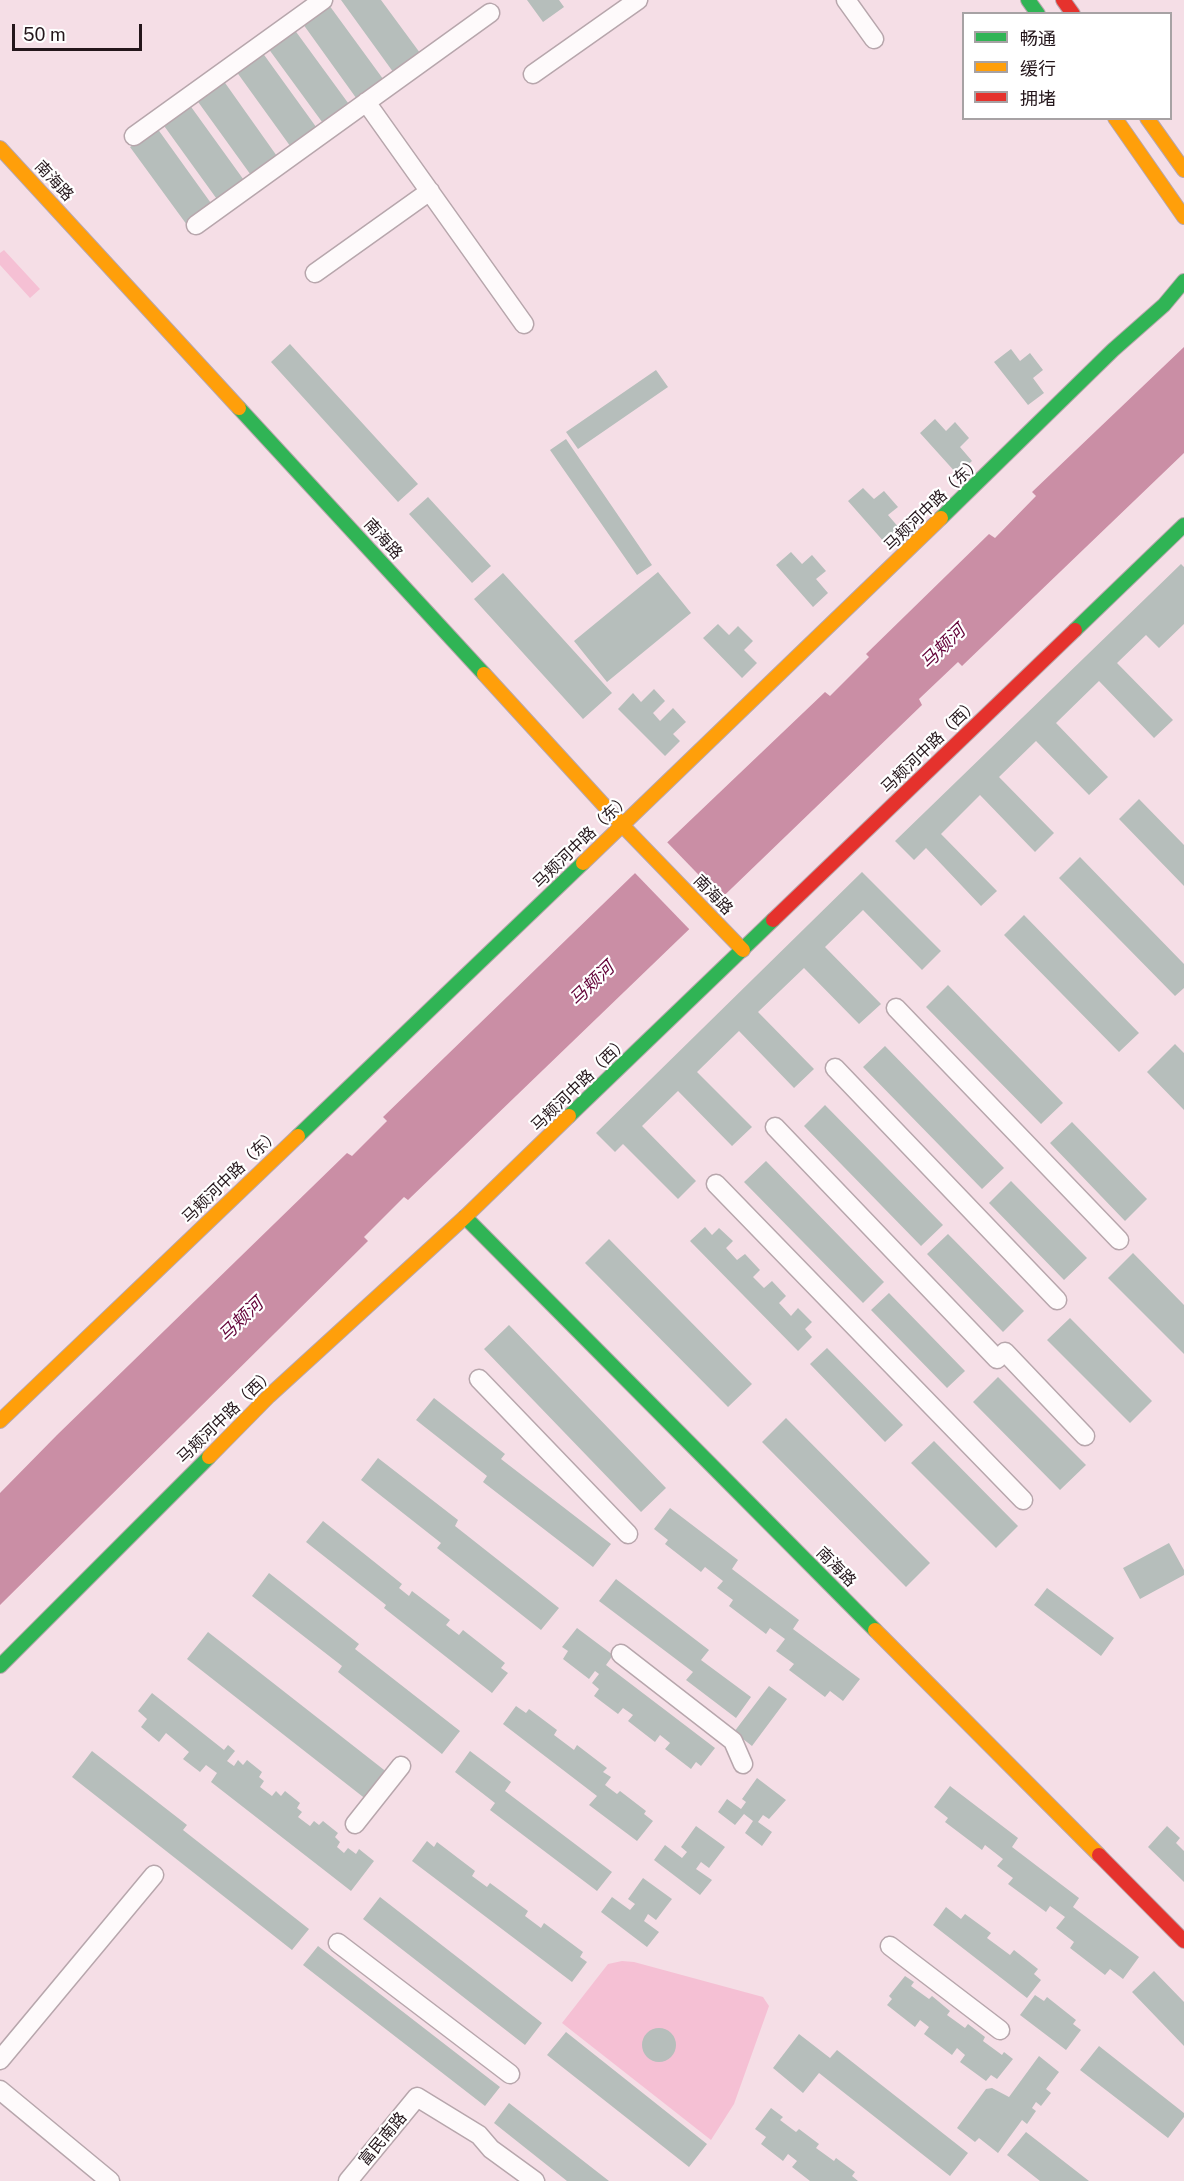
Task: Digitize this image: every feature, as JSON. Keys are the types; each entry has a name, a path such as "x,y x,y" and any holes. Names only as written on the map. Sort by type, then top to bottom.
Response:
{"street":[{"path":"134,136 323,0"},
{"path":"533,74 639,0"},
{"path":"846,0 873,39"},
{"path":"196,225 490,14"},
{"path":"366,102 524,324"},
{"path":"1116,120 1184,217"},
{"path":"1149,120 1184,170"},
{"name":"南海路","path":"0,148 126,282 622,825 743,950"},
{"path":"315,273 430,191"},
{"name":"马颊河中路（东）","path":"0,1421 959,502 1113,350 1164,305 1184,281"},
{"name":"马颊河中路（西）","path":"0,1666 269,1396 465,1217 1184,525"},
{"path":"896,1008 1119,1240"},
{"path":"835,1068 1057,1300"},
{"path":"775,1127 1001,1355 1085,1436"},
{"path":"716,1184 1023,1500"},
{"name":"南海路","path":"465,1217 1184,1941"},
{"path":"479,1379 628,1534"},
{"path":"621,1654 733,1741 743,1764"},
{"path":"355,1824 401,1766"},
{"path":"0,2060 154,1875"},
{"path":"338,1943 510,2074"},
{"path":"890,1946 1000,2030"},
{"path":"0,2090 110,2181"},
{"name":"富民南路","path":"348,2181 417,2097 479,2135 491,2149 535,2181"}],"shaded area":[{"path":"4,250 40,289 30,298 0,265 0,253"},
{"path":"622,1961 634,1962 763,1997 769,2006 734,2104 711,2140 562,2023 608,1964"}],"water":[{"name":"马颊河","path":"1184,347 1184,453 962,666 958,662 919,699 922,705 408,1200 404,1197 364,1237 368,1241 0,1605 0,1493 347,1153 352,1156 387,1121 383,1117 633,875 825,692 830,696 869,657 866,654 989,534 995,538 1036,496 1032,492"}],"pier":[{"path":"665,840 723,900 691,931 633,871"}],"building":[{"path":"341,0 381,0 423,57 396,76"},
{"path":"527,0 559,0 564,7 543,22"},
{"path":"329,5 386,83 359,102 303,24"},
{"path":"294,29 351,107 325,126 268,48"},
{"path":"262,52 319,131 293,150 236,71"},
{"path":"223,80 279,159 253,178 196,99"},
{"path":"189,104 246,183 219,202 162,123"},
{"path":"157,128 213,206 187,225 130,147"},
{"path":"290,344 418,484 398,502 271,362"},
{"path":"1011,349 1020,361 1030,353 1043,370 1033,378 1044,393 1028,405 994,362"},
{"path":"656,370 668,387 578,449 566,432"},
{"path":"935,419 946,431 955,422 969,438 960,447 972,461 957,474 920,433"},
{"path":"566,439 652,565 637,575 550,450"},
{"path":"863,488 874,499 884,491 898,507 888,515 900,529 885,543 848,501"},
{"path":"428,497 491,566 472,583 409,514"},
{"path":"791,552 802,564 812,555 826,571 816,579 828,593 813,607 776,565"},
{"path":"1181,564 1184,567 1184,624 1159,648 1146,635 1117,663 1173,720 1154,738 1099,681 1056,723 1108,777 1089,795 1036,741 999,777 1054,833 1035,852 980,795 941,834 997,891 981,906 926,848 914,860 895,841"},
{"path":"658,572 691,613 607,682 574,641"},
{"path":"503,573 612,693 583,719 474,599"},
{"path":"718,624 729,635 738,626 753,641 744,650 757,663 742,678 703,638"},
{"path":"654,689 665,701 653,713 660,721 673,708 686,722 673,734 680,741 665,756 618,709 633,693 641,702"},
{"path":"1139,799 1184,845 1184,886 1119,819"},
{"path":"1080,857 1184,964 1184,988 1175,996 1059,878"},
{"path":"862,872 941,951 922,970 863,910 825,947 881,1004 859,1024 804,968 758,1012 814,1069 794,1088 739,1031 697,1072 752,1127 732,1146 678,1091 642,1126 696,1181 678,1199 623,1144 615,1152 596,1133"},
{"path":"1024,915 1139,1033 1119,1052 1004,935"},
{"path":"948,985 1063,1103 1041,1124 926,1007"},
{"path":"1175,1044 1184,1053 1184,1110 1147,1072"},
{"path":"885,1046 1004,1168 982,1189 863,1067"},
{"path":"825,1105 943,1225 921,1246 804,1126"},
{"path":"1072,1122 1147,1199 1125,1221 1050,1143"},
{"path":"766,1161 884,1282 863,1303 744,1182"},
{"path":"1011,1181 1087,1258 1064,1280 989,1203"},
{"path":"705,1227 712,1235 719,1228 733,1241 726,1248 737,1260 745,1254 760,1270 753,1277 764,1288 772,1281 786,1296 779,1303 791,1316 798,1308 812,1322 805,1329 812,1337 798,1351 690,1241"},
{"path":"948,1234 1024,1311 1003,1332 927,1254"},
{"path":"609,1239 752,1384 728,1407 585,1263"},
{"path":"1133,1253 1184,1305 1184,1354 1108,1278"},
{"path":"889,1293 965,1371 947,1388 871,1310"},
{"path":"1070,1318 1152,1401 1130,1423 1047,1340"},
{"path":"509,1325 666,1488 641,1512 484,1349"},
{"path":"827,1348 903,1425 885,1442 810,1364"},
{"path":"998,1377 1086,1465 1060,1490 973,1402"},
{"path":"434,1398 505,1454 501,1459 611,1544 593,1567 483,1482 487,1476 416,1420"},
{"path":"786,1418 930,1563 906,1587 762,1442"},
{"path":"934,1441 1018,1526 996,1548 911,1463"},
{"path":"378,1458 458,1520 455,1526 559,1608 541,1630 437,1548 441,1543 361,1480"},
{"path":"670,1508 738,1560 732,1569 799,1620 793,1629 860,1679 843,1701 830,1691 825,1697 789,1670 794,1664 776,1651 785,1639 770,1628 766,1634 729,1606 733,1600 717,1588 723,1581 705,1567 701,1572 665,1544 668,1540 654,1529"},
{"path":"323,1521 402,1584 399,1588 409,1596 412,1591 450,1620 446,1625 459,1635 463,1630 505,1663 501,1668 508,1673 492,1693 384,1608 386,1605 306,1542"},
{"path":"1169,1543 1184,1570 1184,1575 1140,1599 1123,1568"},
{"path":"269,1573 359,1644 355,1649 460,1731 442,1754 338,1672 342,1666 252,1596"},
{"path":"616,1579 709,1650 701,1660 751,1697 736,1718 686,1680 693,1672 599,1601"},
{"path":"1047,1588 1114,1638 1101,1656 1034,1605"},
{"path":"577,1628 613,1655 606,1665 715,1748 701,1766 696,1762 691,1769 665,1749 670,1743 660,1735 655,1742 628,1721 633,1715 623,1708 618,1714 594,1696 599,1689 592,1683 599,1674 595,1671 589,1679 563,1659 568,1651 562,1647"},
{"path":"208,1632 388,1773 367,1800 187,1659"},
{"path":"769,1686 787,1699 752,1746 734,1732"},
{"path":"152,1693 224,1750 228,1745 235,1751 227,1761 234,1766 238,1760 243,1765 247,1760 262,1772 259,1777 264,1781 260,1787 272,1796 276,1791 281,1796 285,1791 300,1803 297,1808 302,1812 298,1817 310,1826 314,1821 319,1825 323,1821 338,1833 335,1837 340,1842 337,1847 344,1853 348,1848 356,1854 359,1849 374,1861 351,1891 211,1782 217,1773 206,1765 200,1772 183,1759 189,1752 166,1733 159,1742 141,1727 147,1719 138,1711"},
{"path":"516,1706 526,1713 529,1709 557,1730 554,1735 574,1750 577,1745 607,1768 603,1772 611,1777 605,1785 617,1794 620,1791 646,1811 644,1814 653,1821 637,1841 589,1805 597,1796 503,1724"},
{"path":"92,1751 187,1825 183,1830 309,1929 292,1950 72,1777"},
{"path":"470,1751 511,1782 505,1791 612,1872 597,1891 490,1810 495,1803 455,1772"},
{"path":"757,1778 786,1800 769,1819 763,1815 758,1822 772,1832 762,1846 745,1833 753,1821 744,1814 735,1825 718,1812 727,1799 741,1809 746,1802 742,1799"},
{"path":"950,1786 1018,1838 1012,1847 1079,1898 1073,1907 1139,1957 1123,1979 1110,1969 1105,1975 1070,1948 1074,1942 1056,1928 1065,1917 1050,1906 1046,1912 1008,1884 1013,1878 997,1866 1003,1859 985,1845 982,1850 945,1822 948,1818 934,1807"},
{"path":"696,1826 725,1847 709,1868 701,1862 696,1869 712,1880 700,1895 654,1860 665,1845 682,1858 687,1852 681,1847"},
{"path":"1167,1826 1180,1838 1176,1843 1184,1851 1184,1882 1148,1847"},
{"path":"427,1841 434,1847 437,1842 475,1871 472,1876 487,1887 490,1883 528,1911 525,1916 541,1928 544,1923 583,1952 580,1957 587,1962 572,1982 412,1861"},
{"path":"643,1878 672,1899 656,1920 648,1914 644,1921 659,1932 647,1947 601,1912 612,1897 630,1910 635,1904 628,1899"},
{"path":"380,1897 542,2023 525,2045 363,1919"},
{"path":"946,1907 961,1919 965,1914 991,1933 987,1938 1010,1955 1014,1950 1038,1969 1034,1974 1041,1980 1027,1998 933,1925"},
{"path":"318,1946 500,2087 485,2106 303,1965"},
{"path":"1154,1971 1184,2002 1184,2046 1132,1992"},
{"path":"905,1976 914,1982 911,1986 929,1999 932,1996 950,2011 947,2015 965,2028 968,2024 985,2037 983,2041 1002,2055 1004,2052 1013,2059 997,2079 991,2075 986,2081 960,2062 965,2055 957,2048 952,2055 924,2034 929,2027 920,2020 915,2027 887,2005 892,1999 889,1996"},
{"path":"1035,1995 1044,2001 1047,1997 1076,2020 1073,2024 1081,2030 1066,2050 1020,2015"},
{"path":"659,2028 671,2033 676,2045 671,2057 659,2062 647,2057 642,2045 647,2033"},
{"path":"566,2032 707,2144 689,2167 547,2055"},
{"path":"799,2034 830,2058 837,2050 968,2153 950,2176 819,2073 803,2093 773,2068"},
{"path":"1099,2046 1184,2113 1184,2117 1168,2138 1080,2070"},
{"path":"1039,2056 1059,2072 1046,2089 1051,2093 1041,2106 1036,2102 1032,2108 1036,2111 1027,2124 1022,2120 998,2153 979,2138 975,2142 957,2128 986,2089 992,2088 1009,2097"},
{"path":"509,2103 609,2181 567,2181 494,2123"},
{"path":"771,2108 783,2117 780,2120 796,2132 799,2129 819,2144 816,2148 834,2161 836,2158 855,2172 852,2176 858,2181 810,2181 792,2167 797,2161 788,2154 783,2161 761,2144 766,2137 755,2129"},
{"path":"1026,2132 1089,2181 1040,2181 1007,2155"}],"traffic: fast":[{"path":"1028,0 1037,12"},
{"path":"941,518 1113,350 1164,305 1184,281"},
{"path":"239,408 484,674"},
{"path":"1075,630 1184,525"},
{"path":"298,1136 583,863"},
{"path":"569,1116 773,920"},
{"path":"465,1217 875,1630"},
{"path":"0,1666 209,1457"}],"traffic: slow":[{"path":"1116,120 1184,217"},
{"path":"1148,120 1184,170"},
{"path":"0,148 239,408"},
{"path":"583,863 941,518"},
{"path":"484,674 622,825 743,950"},
{"path":"209,1457 269,1396 465,1217 569,1116"},
{"path":"0,1421 298,1136"},
{"path":"875,1630 1099,1855"}],"traffic: jam":[{"path":"1063,0 1072,12"},
{"path":"773,920 1075,630"},
{"path":"1099,1855 1184,1941"}]}
